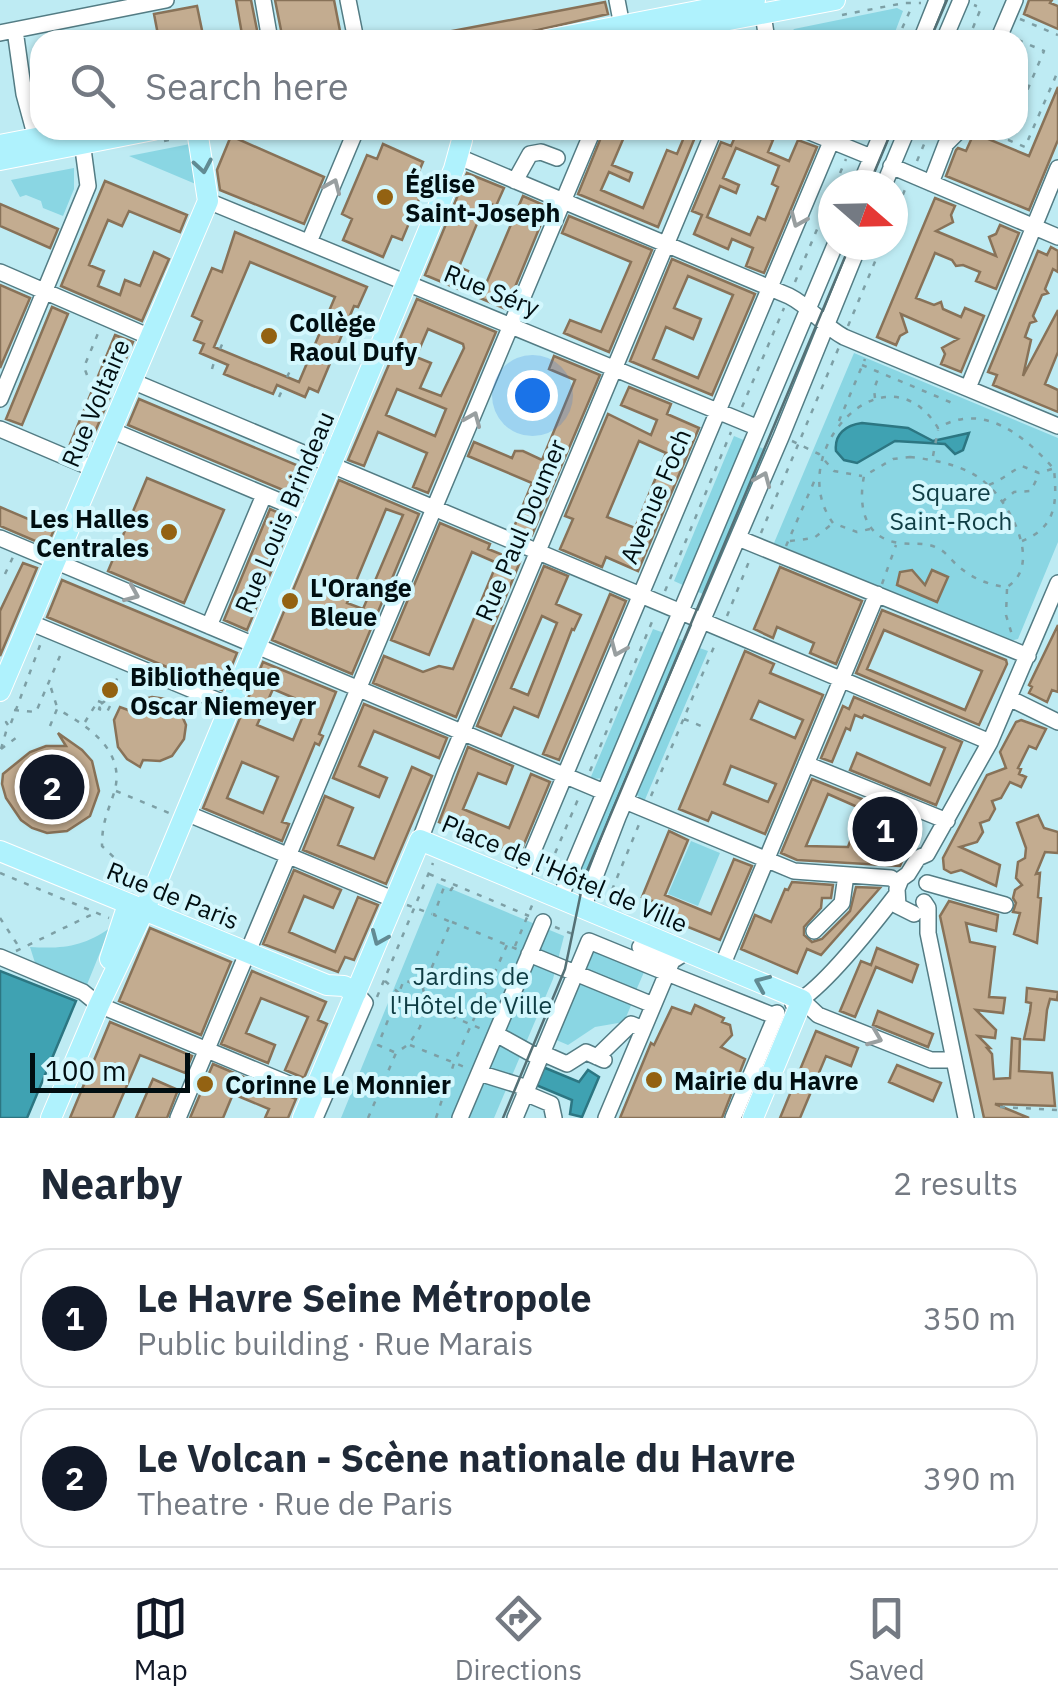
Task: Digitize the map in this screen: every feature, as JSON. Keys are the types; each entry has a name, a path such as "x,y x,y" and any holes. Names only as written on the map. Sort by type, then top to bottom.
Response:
{"main road":[{"path":"638,30 756,4 835,0"},
{"path":"718,30 756,4"},
{"path":"0,145 30,139"},
{"path":"0,160 64,140"},
{"path":"198,140 208,201"},
{"name":"Rue Louis Brindeau","path":"51,1118 131,912 256,646 459,157 460,140"},
{"name":"Rue Voltaire","path":"0,691 38,625 55,561 208,201"},
{"name":"Place de l'Hôtel de Ville","path":"303,1118 404,904 420,840 534,884 599,915 672,962 722,966 802,1000"},
{"name":"Rue de Paris","path":"0,851 131,912 248,952 327,985 344,986 361,998"},
{"path":"753,1118 802,1000"}],"street":[{"path":"30,116 7,32 166,0"},
{"path":"263,0 268,30"},
{"path":"348,0 354,30"},
{"path":"615,30 617,0"},
{"path":"948,30 961,0"},
{"path":"1002,30 1015,0"},
{"path":"922,30 929,2"},
{"path":"756,4 766,30"},
{"path":"0,399 88,186 81,140"},
{"path":"309,242 352,140"},
{"path":"178,1118 590,140"},
{"name":"Rue Paul Doumer","path":"420,840 710,140"},
{"name":"Avenue Foch","path":"534,884 565,776 832,140"},
{"path":"841,140 871,158"},
{"path":"866,170 878,140"},
{"path":"890,170 903,140"},
{"path":"931,183 950,140"},
{"path":"515,181 530,154 541,152 557,158"},
{"path":"459,157 770,288 808,306 826,327 844,337 1058,426"},
{"path":"891,166 1058,237"},
{"path":"966,388 1058,168"},
{"name":"Rue Séry","path":"208,201 756,426"},
{"path":"560,898 828,260"},
{"path":"599,915 625,801 852,260"},
{"path":"0,272 150,337"},
{"path":"132,381 990,742"},
{"path":"0,428 94,469"},
{"path":"111,430 310,514"},
{"path":"209,626 264,495"},
{"path":"0,538 604,792"},
{"path":"738,538 785,549 877,594 1022,653"},
{"path":"742,1118 789,1005 802,1000 878,919 912,893 918,858 927,854 990,742 1010,698 1022,653 1052,616 1058,583"},
{"path":"722,966 877,594"},
{"path":"38,625 230,706"},
{"path":"1010,698 1058,722"},
{"path":"806,764 947,821"},
{"path":"625,801 794,872 890,878 912,893 928,908 928,933 966,1118"},
{"path":"177,813 404,904"},
{"path":"814,930 842,903 846,875"},
{"path":"912,893 1005,905"},
{"path":"460,1118 494,1040 535,918"},
{"path":"515,1118 589,941 672,962"},
{"path":"640,947 772,1015 777,1013 733,1118"},
{"path":"522,951 654,1005"},
{"path":"0,957 83,992 98,1004 314,1094"},
{"path":"606,1118 672,962"},
{"path":"315,1118 364,1002 361,998"},
{"path":"802,1000 818,1015 931,1060 954,1060"},
{"path":"602,1060 631,1024 644,1029"},
{"path":"494,1040 567,1064 586,1052 623,1077"},
{"path":"482,1068 551,1104 554,1118"}],"path":[{"path":"972,30 981,8 972,4 974,0"},
{"path":"901,30 912,4 929,2"},
{"path":"1019,18 1058,35"},
{"path":"1028,44 1044,51 1028,89"},
{"path":"1008,140 1025,147 1058,70"},
{"path":"842,170 848,155"},
{"path":"791,290 818,226"},
{"path":"599,915 876,260"},
{"path":"740,412 786,302"},
{"path":"88,375 84,367 105,317"},
{"path":"220,349 224,340"},
{"path":"785,549 870,348"},
{"path":"212,368 216,360"},
{"path":"862,365 957,404"},
{"path":"287,377 290,369"},
{"path":"875,400 880,373"},
{"path":"279,397 283,388"},
{"path":"958,418 957,404 966,388"},
{"path":"838,422 875,400 903,399 921,406 938,428"},
{"path":"932,459 938,428 958,418 980,418 1010,429 1056,468"},
{"path":"663,596 735,424"},
{"path":"781,437 824,458 834,472 864,476 893,459 932,459 989,485 1022,540 1022,572 1008,587 1006,615 1022,653"},
{"path":"989,485 1008,478 1022,466 1039,473 1056,468"},
{"path":"1022,540 1038,534 1049,520 1054,508 1056,468"},
{"path":"819,469 824,511 833,523 857,532 870,529"},
{"path":"1001,503 1014,492 1031,491 1039,473"},
{"path":"864,476 860,497 870,529 897,543 923,542 942,550 979,580 1008,587"},
{"path":"1008,478 1014,492"},
{"path":"785,549 814,538 833,523"},
{"path":"877,594 897,543"},
{"path":"5,574 9,565"},
{"path":"588,776 658,609"},
{"path":"1,750 7,728 8,725 10,723 6,722 8,726 10,726 38,625"},
{"path":"14,710 36,712 67,638"},
{"path":"84,724 98,702 107,703 110,706 107,712 99,709 101,704 108,700 125,662"},
{"path":"50,726 57,709 51,688"},
{"path":"57,709 100,737 115,762 115,790 102,824 102,846 132,877 148,887"},
{"path":"683,719 701,726"},
{"path":"1,750 16,738"},
{"path":"115,790 177,813"},
{"path":"404,904 522,951 535,918 534,884 582,790"},
{"path":"0,873 96,913"},
{"path":"361,998 384,980 404,904 427,874 589,941"},
{"path":"434,915 444,887 451,890 454,884"},
{"path":"0,957 96,913 131,912"},
{"path":"0,918 41,974"},
{"path":"368,1118 396,1052 409,1044 420,1026 426,1005 423,988 451,922"},
{"path":"436,1118 470,1024 483,1005 507,945"},
{"path":"384,980 398,993"},
{"path":"396,1052 378,1045 398,993 404,980 423,988"},
{"path":"426,1005 470,1024"},
{"path":"409,1044 454,1063 482,1068"},
{"path":"1000,1106 1058,1110"}],"green space":[{"path":"897,8 903,11 896,30 794,29"},
{"path":"190,144 198,185 129,156"},
{"path":"74,168 74,189 63,216 43,208 41,201 26,195 20,197 11,180"},
{"name":"Square Saint-Roch","path":"854,353 1058,438 1058,542 1018,639 1010,641 774,543"},
{"path":"734,436 746,441 685,586 674,581"},
{"path":"752,444 771,452 710,597 691,589"},
{"path":"653,629 667,634 606,778 590,779"},
{"path":"673,636 688,643 588,885 572,878"},
{"path":"694,646 708,651 644,802 636,794"},
{"path":"691,841 720,853 698,906 668,894"},
{"name":"Jardins de l'Hôtel de Ville","path":"437,883 564,936 553,979 494,1118 341,1118"},
{"path":"110,928 86,987 36,966 30,947 72,945"},
{"path":"592,948 645,970 634,995 582,973"},
{"path":"579,980 632,1003 624,1022 595,1027 568,1045 554,1039"}],"shaded area":[{"path":"862,423 908,428 933,441 969,433 963,450 955,454 945,444 895,441 857,463 844,460 836,451 839,435"},
{"path":"0,971 76,1001 27,1118 0,1118"},
{"path":"543,1067 579,1082 588,1070 599,1077 582,1117 570,1114 572,1100 536,1085"}],"building":[{"path":"236,0 251,0 257,30 241,30"},
{"path":"275,0 334,0 340,30 281,30"},
{"path":"1029,0 1052,0 1050,3 1058,6 1058,29 1024,14"},
{"path":"605,2 608,14 538,30 458,30"},
{"path":"197,6 202,30 157,30 154,14"},
{"path":"1058,87 1058,140 1029,210 946,176 956,150 966,151 971,140 991,140 1029,156"},
{"path":"229,140 240,140 324,177 304,224 220,190 217,170"},
{"path":"600,140 623,140 612,165 632,173 629,181 609,172 601,190 643,208 667,150 677,154 683,140 694,140 658,227 578,194"},
{"path":"734,140 773,140 768,152 789,161 798,140 817,147 764,273 746,266 753,248 732,239 728,249 694,234 702,215 692,211 721,142 731,146","holes":["736,148 779,166 772,184 778,187 765,220 758,217 750,235 707,217 720,186 736,193 739,185 723,178"]},
{"name":"Église Saint-Joseph","path":"383,144 423,162 417,176 427,180 402,240 392,236 383,257 343,240 352,219 342,214 367,155 377,159"},
{"path":"467,173 504,188 496,206 486,202 459,267 468,271 461,290 425,275"},
{"path":"105,181 187,215 180,232 129,211 122,226 108,220 89,265 104,271 98,286 120,295 125,280 140,286 154,252 169,259 142,321 61,286"},
{"path":"523,196 548,207 506,309 480,298"},
{"path":"935,198 955,206 953,222 936,231 996,256 989,237 996,234 1000,225 1019,233 996,289 976,281 980,272 956,266 935,253 916,298 934,305 941,302 943,309 961,317 965,308 984,316 961,372 941,364 945,354 942,348 958,339 901,314 907,332 896,345 877,337"},
{"path":"0,204 58,229 50,248 0,226"},
{"path":"569,216 652,250 609,352 564,333 570,320 601,332 631,262 562,233"},
{"path":"235,232 367,287 358,307 354,306 318,392 309,388 305,397 277,385 273,394 224,374 228,365 200,353 204,344 194,340 202,321 192,316 212,268 222,272","holes":["250,262 335,297 299,382 214,347"]},
{"path":"1051,247 1058,251 1058,272 1053,269 1045,289 1048,293 1042,295 1033,316 1036,321 1030,323 1025,337 1031,340 1023,376 1058,310 1058,352 1045,384 1058,390 1058,412 993,385 997,375 988,372 1038,251 1047,255"},
{"path":"672,259 755,294 712,395 630,361","holes":["688,276 733,295 698,378 653,359 666,327 693,339 701,319 674,308"]},
{"path":"0,285 30,298 0,368"},
{"path":"417,299 496,332 428,493 413,487 427,453 378,432 364,466 348,460","holes":["428,329 463,344 464,348 441,396 420,388 431,363 416,357","397,389 446,409 435,436 386,415"]},
{"path":"52,307 68,314 22,425 6,419"},
{"path":"115,335 133,342 87,451 70,444"},
{"path":"554,356 600,375 532,535 514,527 532,483 468,456 474,442 512,458 515,451 523,451 542,460 575,380 549,369"},
{"path":"629,387 671,404 667,414 699,428 638,571 606,557 602,567 560,549 573,519 565,516 608,414 651,435 657,420 621,405","holes":["639,441 666,453 635,528 607,517"]},
{"path":"139,399 313,472 302,498 128,425"},
{"name":"Les Halles Centrales","path":"147,478 224,510 184,603 108,571"},
{"path":"339,480 419,514 352,674 272,640","holes":["386,509 403,515 363,609 347,603"]},
{"path":"0,507 54,530 47,546 0,526"},
{"path":"270,509 293,519 247,630 224,620"},
{"path":"440,523 490,544 488,549 520,562 456,717 373,683 384,656 423,672 439,666 453,669 497,563 472,552 429,655 391,640"},
{"path":"23,563 37,568 0,656 0,611"},
{"path":"544,566 568,576 556,604 581,615 538,717 514,707 501,736 477,726","holes":["542,616 557,623 528,695 511,688"]},
{"path":"780,567 862,601 836,664 810,653 814,643 777,627 773,638 754,629"},
{"path":"912,570 925,585 932,570 948,577 937,602 897,585 900,572"},
{"path":"62,580 237,653 222,690 47,617"},
{"path":"610,594 626,601 559,760 543,754"},
{"path":"882,610 1006,660 1007,664 979,725 856,673","holes":["884,630 982,671 965,710 867,669"]},
{"path":"1058,625 1058,692 1052,690 1047,702 1029,693 1029,685"},
{"path":"745,651 774,664 770,673 823,695 765,834 712,812 708,821 679,809","holes":["759,701 803,720 795,738 751,719","731,766 776,784 768,802 724,784"]},
{"path":"263,662 336,692 319,734 323,736 319,745 315,743 282,822 289,824 282,841 203,808","holes":["273,689 308,704 293,740 257,725","242,762 278,777 263,813 227,798"]},
{"path":"854,697 962,742 936,805 850,770 857,753 930,785 945,748 864,715 855,715 832,762 821,758 843,706 849,709"},
{"path":"166,699 179,709 186,725 184,739 172,756 160,761 143,760 140,767 118,747 114,720 120,707 128,710 140,700"},
{"path":"364,704 447,738 439,758 374,731 359,766 387,778 379,797 333,778"},
{"path":"1021,720 1046,729 1036,749 1029,746 1018,768 1019,774 1026,777 1021,787 1010,782 1001,798 992,801 995,809 989,820 980,823 983,832 977,842 960,847 1000,865 996,886 961,870 951,873 944,869 943,858 987,775 1006,768 1000,752 1016,722"},
{"path":"58,733 92,761 99,791 90,816 67,831 47,833 21,820 6,798 3,774 30,752 46,746 66,746"},
{"path":"468,747 513,766 506,784 478,773 463,809 509,828 531,774 550,782 519,856 439,822"},
{"path":"412,767 432,776 386,884 303,850 325,796 353,808 338,845 374,859"},
{"path":"812,779 919,822 900,866 797,860 781,853","holes":["828,794 862,809 848,847 806,846"]},
{"path":"1038,815 1044,828 1058,832 1058,853 1045,852 1036,874 1040,873 1041,898 1037,943 1014,934 1020,913 1013,912 1013,898 1022,885 1016,878 1018,862 1025,858 1026,848 1017,823"},
{"path":"669,831 688,840 665,895 711,914 734,859 752,866 720,940 656,914 660,904 642,897"},
{"path":"294,870 341,890 333,908 304,896 289,932 335,952 358,897 378,905 354,960 345,957 338,972 263,944"},
{"path":"792,882 833,885 831,898 822,898 821,908 804,927 804,935 812,942 822,939 850,911 856,887 880,888 821,955 807,949 797,973 741,949 755,915 771,922"},
{"path":"949,901 998,915 996,931 966,923 970,942 995,947 989,997 1005,998 1003,1013 976,1010 996,1030 995,1038 978,1036 990,1048 994,1079 1010,1078 1012,1038 1020,1039 1019,1071 1052,1073 1055,1106 995,1104 1029,1118 984,1118 940,916"},
{"path":"150,928 231,962 201,1035 119,1001"},
{"path":"877,948 918,965 912,982 876,967 855,1017 840,1011 861,961 871,965"},
{"path":"252,971 326,1002 318,1020 327,1024 304,1078 285,1070 308,1017 261,998 246,1033 275,1045 268,1063 221,1044"},
{"path":"1027,988 1058,992 1057,1000 1050,999 1044,1040 1024,1039 1031,1003 1026,1002"},
{"path":"695,1005 724,1018 722,1022 730,1025 732,1035 721,1047 745,1059 722,1118 620,1118 651,1043 654,1045 672,1007 691,1014"},
{"path":"878,1011 933,1034 928,1047 873,1025"},
{"path":"110,1022 192,1056 185,1073 140,1055 113,1118 70,1118"},
{"path":"816,1031 858,1048 851,1066 826,1056 800,1118 780,1118"},
{"path":"213,1064 296,1099 288,1118 265,1118 269,1109 233,1094 223,1118 190,1118"},
{"path":"897,1065 941,1083 933,1101 889,1082"},
{"path":"153,1079 178,1090 167,1118 136,1118"}],"tram line":[{"path":"934,30 947,0"},
{"path":"875,170 888,140"},
{"path":"503,1118 565,969 584,878 844,260"}],"place":[{"name":"Église Saint-Joseph","path":"385,197"},
{"name":"Collège Raoul Dufy","path":"269,336"},
{"name":"Les Halles Centrales","path":"169,532"},
{"name":"L'Orange Bleue","path":"290,601"},
{"name":"Bibliothèque Oscar Niemeyer","path":"110,690"},
{"name":"Le Volcan - Scène nationale du Havre","path":"52,787"},
{"name":"Le Havre Seine Métropole","path":"885,829"},
{"name":"Mairie du Havre","path":"654,1080"},
{"name":"Corinne Le Monnier","path":"205,1084"}]}
